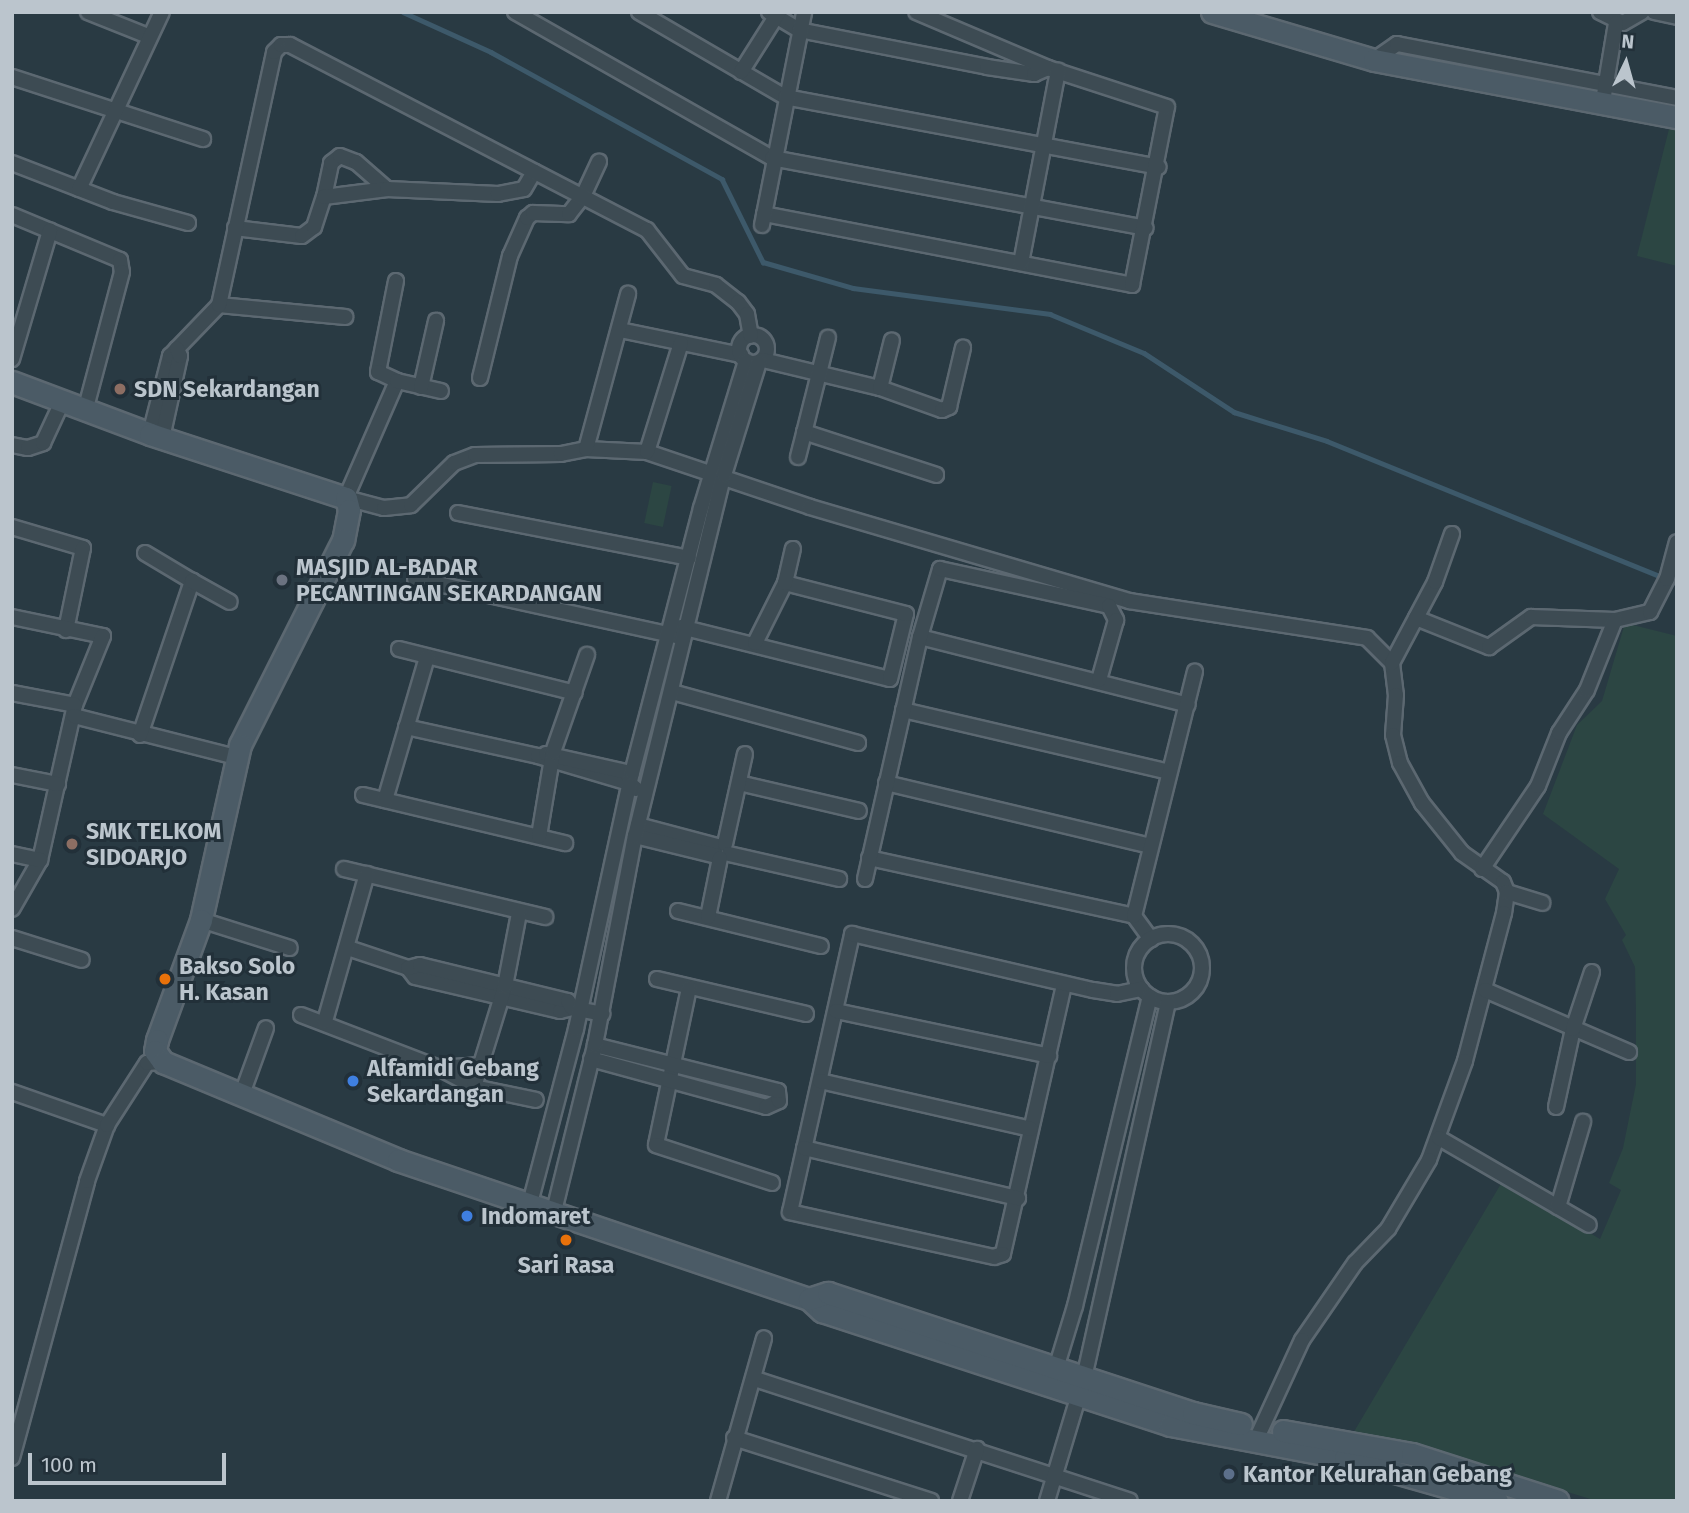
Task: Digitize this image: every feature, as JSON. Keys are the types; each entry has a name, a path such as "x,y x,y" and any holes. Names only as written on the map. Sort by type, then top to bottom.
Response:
{"street":[{"path":"88,12 148,36"},
{"path":"79,189 148,36 162,12"},
{"path":"515,12 772,158 1146,228"},
{"path":"639,12 785,97 1158,167"},
{"path":"804,12 772,158 763,220 1021,263 1126,287 1136,278 1169,113 1162,102 1053,69 916,12"},
{"path":"1212,12 1374,60 1604,94 1677,98"},
{"path":"1600,12 1616,23 1629,22 1642,12"},
{"path":"1654,12 1677,17"},
{"path":"741,72 775,14 800,30 1020,73 1053,69"},
{"path":"1604,94 1616,23"},
{"path":"156,436 170,356 219,305 274,52 281,45 290,45 647,230 682,276 727,291 747,314 751,336"},
{"path":"1021,263 1034,205 1053,69"},
{"path":"12,77 114,113 203,139"},
{"path":"1604,94 1677,117"},
{"path":"236,228 302,236 314,228 331,163 340,156 356,162 387,189"},
{"path":"480,378 510,256 527,218 533,213 564,215 583,196 598,160"},
{"path":"12,163 79,189 188,223"},
{"path":"324,197 387,189 498,194 515,190 527,168"},
{"path":"12,215 120,260 122,272 85,411"},
{"path":"12,359 50,231"},
{"path":"396,281 378,372 397,381 441,391"},
{"path":"586,449 628,294"},
{"path":"219,305 345,317"},
{"path":"421,387 436,321"},
{"path":"620,330 880,388 946,410 963,348"},
{"path":"751,336 741,343 752,360"},
{"path":"529,1207 547,1149 576,1029 576,1009 631,778 689,558 752,360 766,343 751,336"},
{"path":"797,457 828,338"},
{"path":"880,388 892,340"},
{"path":"648,452 681,343"},
{"path":"163,1062 155,1051 157,1040 201,920 236,757 256,706 343,540 350,517 346,498 397,381"},
{"path":"12,383 156,436 346,498 397,508 411,505 454,463 475,455 561,454 586,449 648,452 933,544 1172,611 1367,638 1392,663"},
{"path":"12,445 28,448 43,443 62,402"},
{"path":"804,432 936,475"},
{"path":"553,1215 602,1014 636,831 687,634 718,473"},
{"path":"457,513 689,558"},
{"path":"12,527 83,548 66,630"},
{"path":"1452,534 1435,582 1392,663 1393,734 1400,762 1422,803 1462,853 1482,869 1497,875 1507,892 1542,903"},
{"path":"1416,618 1489,647 1531,617 1615,620 1650,612 1657,604 1667,579 1677,542"},
{"path":"755,643 785,583 793,549"},
{"path":"145,553 230,602"},
{"path":"864,879 920,637 940,569 963,570 1109,606 1116,620 1099,680"},
{"path":"415,579 687,634 755,643 890,678 906,614 785,583"},
{"path":"140,734 192,581"},
{"path":"12,617 66,630 100,632 103,636 75,710 40,860 12,909"},
{"path":"1482,869 1538,786 1559,733 1587,690 1615,620"},
{"path":"920,637 1099,680 1188,705"},
{"path":"399,649 575,693"},
{"path":"539,836 547,757 575,693 587,655"},
{"path":"385,800 427,657"},
{"path":"1134,916 1195,672"},
{"path":"672,692 858,743"},
{"path":"12,693 75,710 140,734 236,757"},
{"path":"903,710 1169,772"},
{"path":"406,727 648,781"},
{"path":"708,918 745,754"},
{"path":"12,775 58,784"},
{"path":"631,778 645,796"},
{"path":"738,783 859,811"},
{"path":"886,783 1151,846"},
{"path":"363,795 565,843"},
{"path":"636,831 839,878"},
{"path":"12,854 40,860"},
{"path":"869,858 1134,916 1151,939"},
{"path":"344,869 519,913 545,917"},
{"path":"325,1021 367,874"},
{"path":"1259,1434 1302,1340 1355,1263 1388,1229 1439,1138 1485,990 1507,892"},
{"path":"678,911 821,946"},
{"path":"474,1087 503,992 519,913"},
{"path":"201,920 290,948"},
{"path":"1054,1376 1075,1306 1146,993 1136,979 1136,956 1151,939 1182,937 1202,962 1193,992 1168,1002 1146,993 1117,994 1064,985 852,934 790,1212 994,1257 1003,1254 1018,1198 1064,985"},
{"path":"12,938 82,960"},
{"path":"348,948 408,968 420,965 471,984 530,998 560,1011 576,1009 602,1014"},
{"path":"1556,1107 1573,1029 1592,972"},
{"path":"657,979 806,1014"},
{"path":"688,988 656,1145 772,1183"},
{"path":"1485,990 1629,1052"},
{"path":"1047,1501 1082,1386 1168,1002"},
{"path":"836,1011 1049,1056"},
{"path":"301,1015 325,1021 439,1068 474,1087 536,1100"},
{"path":"242,1094 266,1028"},
{"path":"576,1029 595,1046 672,1071 766,1107 779,1101 778,1091 672,1071"},
{"path":"12,1458 87,1181 107,1125 147,1063 163,1062 340,1137 529,1207 809,1298 822,1311 1054,1376 1170,1425 1259,1434 1345,1458 1497,1494 1558,1501"},
{"path":"439,1068 481,1065"},
{"path":"820,1081 1031,1129"},
{"path":"12,1092 107,1125"},
{"path":"1558,1207 1583,1122"},
{"path":"1439,1138 1589,1225"},
{"path":"804,1148 1018,1198"},
{"path":"547,1149 567,1154"},
{"path":"1075,1306 1098,1311"},
{"path":"718,1501 734,1438 755,1378 764,1338"},
{"path":"755,1378 1130,1501"},
{"path":"734,1438 931,1501"},
{"path":"960,1501 977,1449"}],"green space":[{"path":"1669,129 1677,130 1677,266 1637,256"},
{"path":"653,482 672,486 663,527 644,523"},
{"path":"1625,623 1677,636 1677,1501 1597,1501 1433,1451 1352,1435 1502,1182 1600,1239 1621,1190 1609,1183 1623,1148 1636,1084 1636,1011 1635,967 1622,940 1626,935 1605,899 1619,869 1543,814 1577,725 1602,701"}],"waterway":[{"path":"403,12 491,52 722,179 763,262 853,288 1050,314 1144,353 1234,412 1327,441 1677,583"}],"place":[{"name":"SDN Sekardangan","path":"120,389"},
{"name":"MASJID AL-BADAR PECANTINGAN SEKARDANGAN","path":"282,580"},
{"name":"SMK TELKOM SIDOARJO","path":"72,844"},
{"name":"Bakso Solo H. Kasan","path":"165,979"},
{"name":"Alfamidi Gebang Sekardangan","path":"353,1081"},
{"name":"Indomaret","path":"467,1216"},
{"name":"Sari Rasa","path":"566,1240"},
{"name":"Kantor Kelurahan Gebang","path":"1229,1474"}]}
